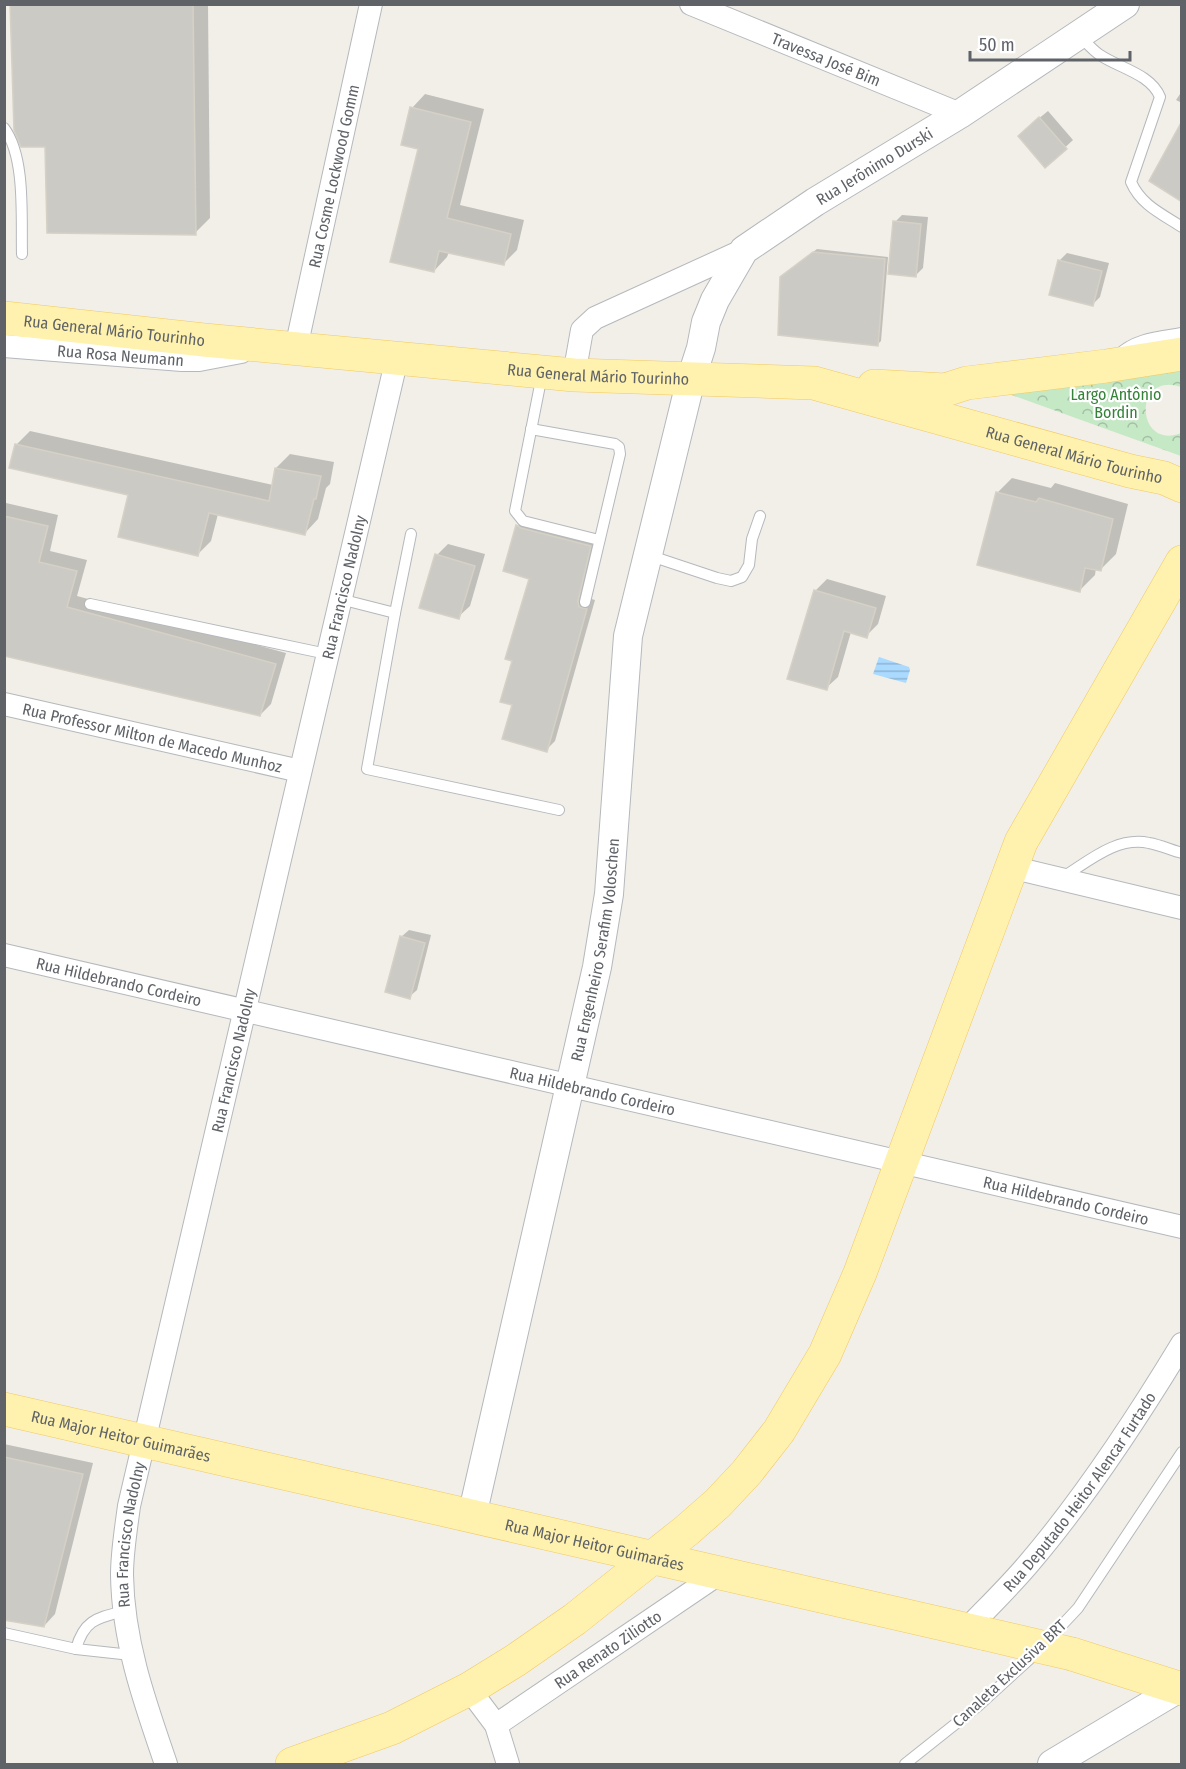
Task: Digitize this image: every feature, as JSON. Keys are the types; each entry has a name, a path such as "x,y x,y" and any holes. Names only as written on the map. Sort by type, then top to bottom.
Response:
{"main road":[{"name":"Rua General Mário Tourinho","path":"4,318 559,373 814,383 1173,482"},
{"path":"814,383 945,390 967,383 1107,366 1182,354"},
{"path":"945,390 976,410 1076,438 1154,467 1173,482"},
{"path":"292,1764 392,1728 469,1689 516,1660 575,1619 655,1558 718,1503 747,1472 778,1431 825,1354 843,1313 1010,867 1036,814 1182,562"},
{"name":"Rua Major Heitor Guimarães","path":"4,1409 976,1631 1072,1654 1180,1689"}],"street":[{"name":"Rua Cosme Lockwood Gomm","path":"284,347 371,4"},
{"name":"Travessa José Bim","path":"691,4 960,114"},
{"name":"Rua Jerônimo Durski","path":"691,379 706,322 715,300 744,250 815,202 960,114 1125,4"},
{"path":"559,373 582,330 595,318 744,250"},
{"name":"Rua Rosa Neumann","path":"4,346 182,360 199,360 284,347"},
{"name":"Rua Francisco Nadolny","path":"166,1764 131,1654 124,1611 123,1545 129,1506 397,358"},
{"name":"Rua Engenheiro Serafim Voloschen","path":"472,1516 604,928 609,894 626,654 691,379"},
{"name":"Rua Professor Milton de Macedo Munhoz","path":"4,704 300,771"},
{"path":"1010,867 1182,908"},
{"name":"Rua Hildebrando Cordeiro","path":"4,955 1182,1227"},
{"name":"Rua Deputado Heitor Alencar Furtado","path":"976,1631 1071,1511 1135,1418 1182,1344"},
{"name":"Rua Renato Ziliotto","path":"495,1725 720,1573"},
{"path":"469,1689 495,1725 508,1764"},
{"path":"1052,1764 1180,1689"}],"lane":[{"path":"1079,35 1100,55 1150,82 1157,90 1160,97 1131,182 1136,194 1145,203 1182,227"},
{"path":"4,128 9,134 19,166 22,254"},
{"path":"1107,366 1126,347 1135,342 1182,333"},
{"path":"559,373 531,429 515,511 524,520 599,540"},
{"path":"531,429 615,444 619,447 621,454 585,602"},
{"path":"648,554 731,581 742,577 749,565 752,539 760,516"},
{"path":"411,534 367,769 559,810"},
{"path":"340,599 395,613"},
{"path":"90,604 327,654"},
{"path":"1060,879 1106,850 1125,843 1148,842 1182,853"},
{"name":"Canaleta Exclusiva BRT","path":"905,1764 986,1699 1033,1656 1078,1608 1182,1452"},
{"path":"76,1649 81,1632 97,1618 124,1611"},
{"path":"4,1633 76,1649 131,1654"}],"green space":[{"name":"Largo Antônio Bordin","path":"1181,366 1181,387 1165,385 1154,390 1148,399 1146,411 1148,422 1155,431 1166,436 1181,433 1181,456 1006,393"}],"water":[{"path":"879,657 909,667 906,683 873,674"}],"building":[{"path":"10,4 193,4 196,235 47,233 45,147 21,147 14,130"},
{"path":"410,107 471,122 447,218 511,234 504,265 439,251 434,272 390,262 418,149 401,145"},
{"path":"1039,117 1067,149 1045,168 1018,136"},
{"path":"1182,121 1182,202 1149,181"},
{"path":"893,221 921,224 916,277 888,274"},
{"path":"813,252 885,259 878,346 778,335 780,277"},
{"path":"1058,260 1102,271 1093,306 1049,295"},
{"path":"15,444 269,501 275,468 321,476 305,535 209,513 198,556 118,537 128,495 9,468"},
{"path":"996,492 1036,502 1039,498 1113,519 1101,571 1085,568 1080,592 977,565"},
{"path":"4,516 48,526 39,562 77,571 67,607 276,664 260,716 4,656"},
{"path":"516,525 591,546 578,601 579,607 587,609 547,752 502,739 512,705 500,702 512,661 505,659 529,579 503,571"},
{"path":"435,554 475,566 459,619 419,608"},
{"path":"814,590 876,608 867,638 844,631 827,690 787,679"},
{"path":"400,936 425,943 410,999 385,992"},
{"path":"4,1457 83,1474 44,1627 4,1620"}]}
